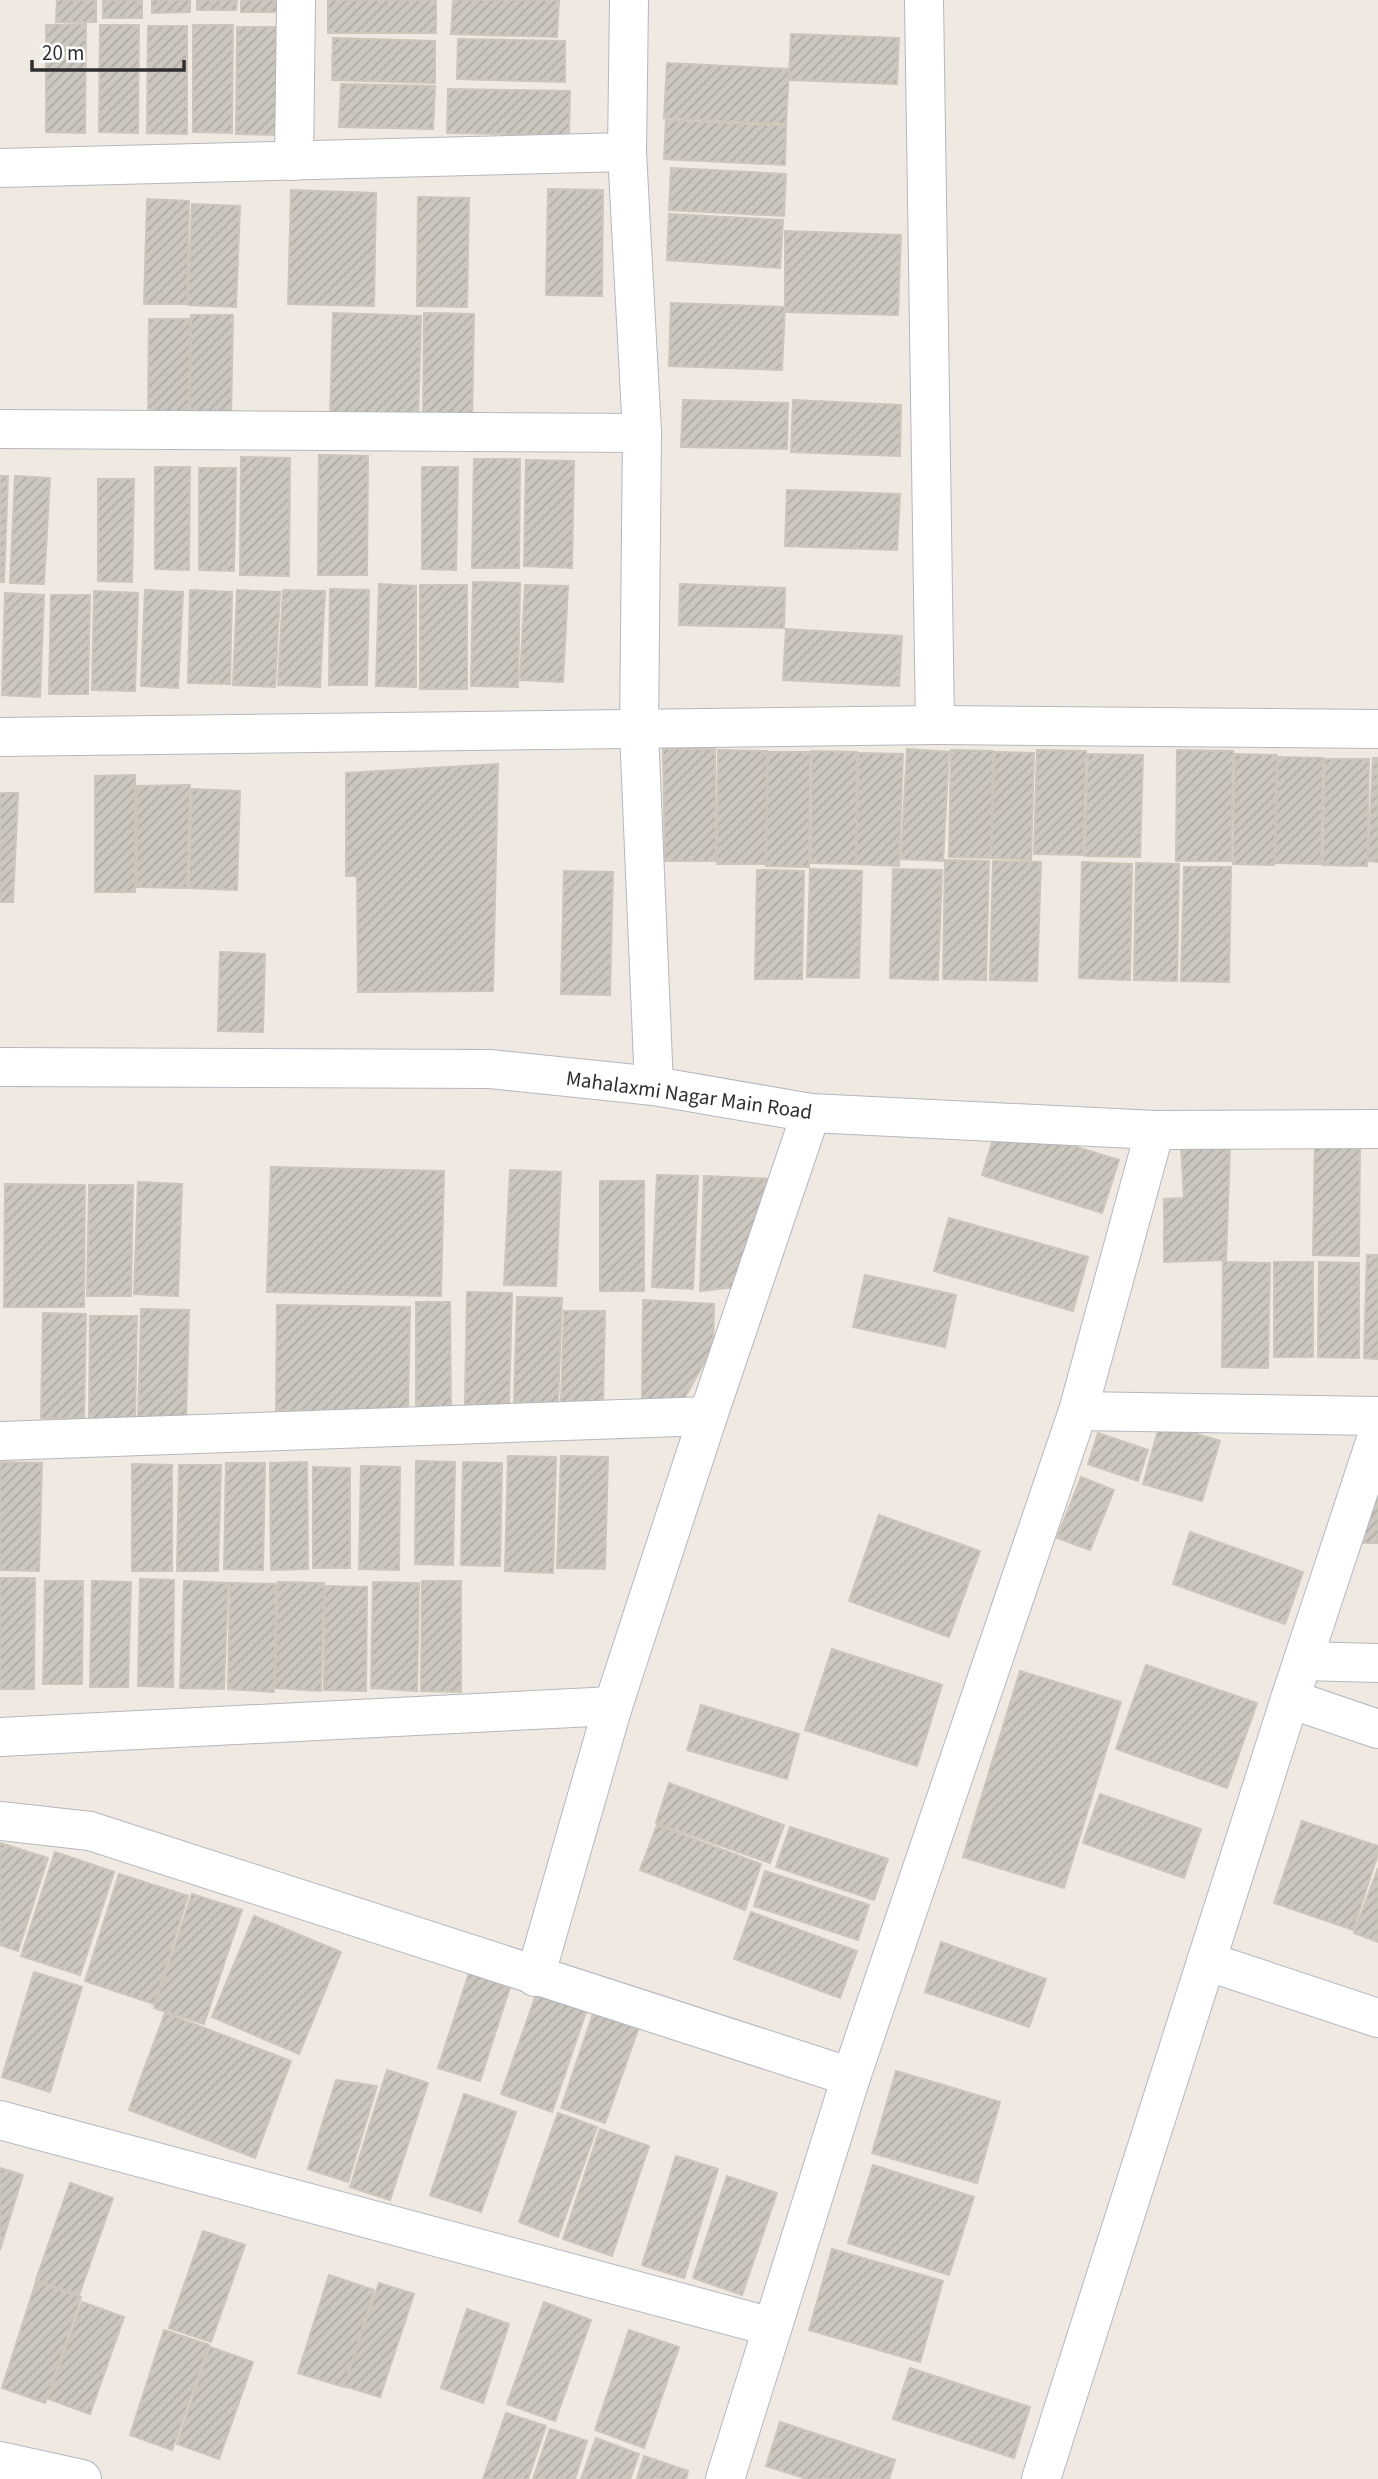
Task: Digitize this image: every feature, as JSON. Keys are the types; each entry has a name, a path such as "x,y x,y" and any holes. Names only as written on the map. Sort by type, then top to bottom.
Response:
{"street":[{"path":"294,161 296,0"},
{"path":"629,0 627,152 642,433 639,731 654,1086"},
{"path":"924,0 935,726"},
{"path":"0,168 627,152"},
{"path":"0,429 642,433"},
{"path":"0,737 935,726 1378,729"},
{"name":"Mahalaxmi Nagar Main Road","path":"0,1067 490,1069 654,1086 811,1113 1155,1130 1378,1129"},
{"path":"535,1977 613,1706 811,1113"},
{"path":"725,2479 851,2077 1078,1411 1155,1130"},
{"path":"1078,1411 1378,1416"},
{"path":"0,1441 708,1416"},
{"path":"1041,2479 1290,1699 1378,1433"},
{"path":"1303,1661 1378,1663"},
{"path":"1290,1699 1378,1729"},
{"path":"0,1737 613,1706"},
{"path":"0,1821 90,1831 851,2077"},
{"path":"1206,1961 1378,2018"},
{"path":"0,2120 772,2327"},
{"path":"0,2461 82,2479"}],"building":[{"path":"57,0 96,0 96,22 56,22"},
{"path":"103,0 142,0 142,18 103,18"},
{"path":"152,0 190,0 190,12 152,13"},
{"path":"197,0 237,0 236,10 197,10"},
{"path":"241,0 277,0 277,12 241,12"},
{"path":"328,0 436,0 436,33 328,33"},
{"path":"453,0 559,0 557,37 451,34"},
{"path":"86,24 85,133 46,132 46,25"},
{"path":"100,25 139,25 138,133 99,132"},
{"path":"193,25 233,25 232,133 193,132"},
{"path":"148,26 187,26 187,134 147,133"},
{"path":"237,27 276,27 276,135 236,134"},
{"path":"791,34 899,38 897,84 789,80"},
{"path":"333,38 435,41 435,83 332,80"},
{"path":"458,39 565,41 565,82 457,79"},
{"path":"667,63 789,69 786,124 664,118"},
{"path":"341,84 435,86 433,129 339,127"},
{"path":"448,89 570,91 569,135 447,133"},
{"path":"666,120 786,126 785,165 664,159"},
{"path":"671,168 786,174 784,216 669,210"},
{"path":"548,189 603,190 602,296 546,295"},
{"path":"291,190 376,193 374,306 288,304"},
{"path":"418,197 469,198 467,307 417,306"},
{"path":"147,199 189,201 187,304 144,304"},
{"path":"192,204 240,206 236,307 188,305"},
{"path":"669,214 783,220 780,268 667,260"},
{"path":"785,231 901,235 898,315 785,312"},
{"path":"671,303 785,307 782,370 669,366"},
{"path":"333,313 421,316 418,421 330,418"},
{"path":"424,313 474,314 472,421 423,421"},
{"path":"191,315 233,315 231,417 190,418"},
{"path":"149,319 190,319 189,414 148,414"},
{"path":"683,400 788,403 787,449 681,447"},
{"path":"793,400 901,405 900,456 791,452"},
{"path":"319,455 368,456 367,575 318,575"},
{"path":"241,457 290,458 289,576 240,575"},
{"path":"474,459 520,459 519,568 472,568"},
{"path":"526,460 574,461 572,568 524,566"},
{"path":"155,467 190,467 189,570 155,569"},
{"path":"422,467 458,467 456,570 422,569"},
{"path":"199,468 236,468 234,571 199,570"},
{"path":"0,476 8,476 4,582 0,582"},
{"path":"15,476 50,478 44,584 10,583"},
{"path":"98,479 134,479 132,582 98,581"},
{"path":"787,490 900,494 897,550 785,546"},
{"path":"473,582 520,583 518,687 471,686"},
{"path":"379,584 416,586 416,687 376,686"},
{"path":"680,584 785,588 784,628 679,625"},
{"path":"420,585 467,585 467,689 420,689"},
{"path":"525,585 568,586 563,682 520,680"},
{"path":"330,589 369,590 367,685 329,685"},
{"path":"145,590 183,592 178,688 141,686"},
{"path":"190,590 232,592 230,684 188,683"},
{"path":"237,590 280,592 275,687 233,685"},
{"path":"283,590 325,591 320,687 278,685"},
{"path":"94,591 138,593 135,691 92,690"},
{"path":"5,593 44,595 40,697 2,695"},
{"path":"51,595 90,595 88,694 49,694"},
{"path":"786,629 902,636 899,686 783,680"},
{"path":"663,749 715,749 716,861 665,861"},
{"path":"907,749 949,752 943,861 901,859"},
{"path":"718,750 767,751 766,864 717,864"},
{"path":"951,750 993,751 991,858 949,857"},
{"path":"1037,750 1086,751 1083,855 1034,854"},
{"path":"1177,750 1233,751 1231,861 1176,861"},
{"path":"812,751 857,752 856,864 811,863"},
{"path":"768,752 810,752 809,867 766,866"},
{"path":"995,752 1034,753 1031,860 991,858"},
{"path":"859,753 903,754 899,866 856,864"},
{"path":"1088,754 1143,755 1140,857 1085,856"},
{"path":"1235,754 1277,755 1274,865 1233,864"},
{"path":"1278,757 1323,758 1321,864 1275,863"},
{"path":"1373,758 1378,758 1378,862 1368,861"},
{"path":"1325,759 1369,759 1367,866 1323,865"},
{"path":"498,764 493,991 358,992 357,876 346,876 346,773"},
{"path":"135,775 135,892 95,892 95,776"},
{"path":"190,785 187,888 137,887 137,786"},
{"path":"192,789 240,791 237,890 189,888"},
{"path":"0,793 18,793 13,902 0,902"},
{"path":"945,860 989,861 986,980 943,979"},
{"path":"993,861 1041,862 1037,981 990,980"},
{"path":"1082,862 1132,864 1130,980 1079,978"},
{"path":"1136,863 1179,864 1177,981 1134,980"},
{"path":"1184,867 1231,867 1229,982 1181,981"},
{"path":"810,869 862,871 859,978 807,977"},
{"path":"893,869 942,870 938,980 890,978"},
{"path":"757,870 804,871 802,979 755,979"},
{"path":"564,871 613,872 610,995 561,994"},
{"path":"220,952 265,954 263,1032 218,1031"},
{"path":"998,1123 1119,1160 1102,1213 982,1175"},
{"path":"1315,1137 1360,1138 1359,1256 1313,1255"},
{"path":"1181,1146 1230,1148 1226,1260 1164,1262 1164,1199 1184,1198"},
{"path":"271,1167 444,1171 441,1296 267,1292"},
{"path":"510,1170 561,1172 556,1286 504,1285"},
{"path":"657,1175 698,1176 693,1289 652,1287"},
{"path":"704,1176 775,1179 734,1287 700,1291"},
{"path":"600,1181 644,1181 644,1291 600,1291"},
{"path":"138,1182 182,1184 178,1296 134,1294"},
{"path":"5,1184 85,1185 84,1307 4,1307"},
{"path":"89,1185 133,1185 131,1296 87,1296"},
{"path":"949,1218 1088,1257 1073,1311 934,1271"},
{"path":"1367,1255 1378,1255 1378,1359 1364,1358"},
{"path":"1223,1262 1270,1263 1268,1368 1222,1367"},
{"path":"1274,1262 1313,1262 1313,1357 1274,1357"},
{"path":"1319,1262 1359,1263 1359,1358 1318,1357"},
{"path":"865,1275 956,1295 945,1347 853,1327"},
{"path":"467,1292 512,1293 509,1405 465,1404"},
{"path":"517,1297 562,1298 558,1403 514,1402"},
{"path":"643,1300 714,1304 713,1347 684,1399 642,1399"},
{"path":"416,1302 450,1302 451,1410 416,1411"},
{"path":"277,1305 410,1307 408,1412 276,1410"},
{"path":"141,1309 189,1310 186,1421 138,1421"},
{"path":"564,1311 605,1311 603,1404 561,1403"},
{"path":"43,1313 86,1314 84,1419 41,1418"},
{"path":"90,1316 137,1316 135,1420 89,1420"},
{"path":"1160,1423 1220,1441 1202,1501 1143,1484"},
{"path":"1098,1433 1148,1450 1138,1481 1088,1464"},
{"path":"508,1456 556,1457 553,1573 505,1571"},
{"path":"561,1456 608,1457 605,1569 557,1568"},
{"path":"416,1461 455,1462 453,1565 415,1564"},
{"path":"0,1462 42,1463 39,1571 0,1570"},
{"path":"307,1462 308,1569 271,1570 270,1463"},
{"path":"463,1462 502,1463 500,1566 461,1565"},
{"path":"226,1463 265,1463 263,1570 224,1569"},
{"path":"132,1464 172,1465 172,1571 132,1571"},
{"path":"1378,1464 1378,1543 1361,1543"},
{"path":"179,1465 221,1465 218,1571 177,1571"},
{"path":"361,1466 400,1467 399,1570 359,1569"},
{"path":"313,1467 350,1468 350,1568 313,1568"},
{"path":"1081,1477 1114,1490 1090,1550 1057,1538"},
{"path":"879,1515 980,1551 949,1637 849,1601"},
{"path":"1190,1532 1303,1572 1285,1624 1173,1584"},
{"path":"0,1578 35,1578 34,1689 0,1689"},
{"path":"140,1579 174,1580 173,1687 138,1686"},
{"path":"45,1581 83,1581 82,1684 43,1684"},
{"path":"92,1581 131,1582 128,1687 90,1687"},
{"path":"184,1581 228,1583 224,1689 180,1688"},
{"path":"422,1581 461,1581 461,1692 421,1691"},
{"path":"278,1582 324,1583 321,1691 275,1688"},
{"path":"373,1582 419,1583 417,1691 371,1688"},
{"path":"230,1583 276,1584 274,1692 228,1689"},
{"path":"325,1586 367,1587 366,1691 324,1690"},
{"path":"832,1649 942,1685 917,1766 805,1730"},
{"path":"1146,1665 1257,1703 1227,1788 1116,1749"},
{"path":"1020,1671 1121,1702 1064,1888 963,1857"},
{"path":"701,1705 799,1734 787,1779 687,1750"},
{"path":"669,1783 784,1825 770,1863 656,1823"},
{"path":"1100,1794 1201,1829 1184,1878 1083,1843"},
{"path":"1302,1821 1378,1846 1378,1854 1353,1930 1274,1903"},
{"path":"657,1825 761,1864 745,1910 640,1870"},
{"path":"790,1827 888,1859 874,1900 776,1867"},
{"path":"0,1843 48,1858 18,1951 0,1945"},
{"path":"55,1852 114,1872 80,1975 21,1956"},
{"path":"1378,1868 1378,1942 1354,1933"},
{"path":"765,1871 869,1905 858,1940 754,1906"},
{"path":"119,1874 188,1896 154,2004 85,1981"},
{"path":"192,1894 242,1910 204,2024 154,2008"},
{"path":"751,1912 857,1951 840,1998 734,1959"},
{"path":"254,1916 341,1952 299,2054 212,2017"},
{"path":"941,1942 1046,1979 1029,2027 925,1992"},
{"path":"34,1972 82,1987 50,2092 2,2077"},
{"path":"469,1973 510,1987 480,2081 438,2068"},
{"path":"538,1989 588,2006 552,2112 501,2094"},
{"path":"594,2011 639,2027 605,2123 561,2108"},
{"path":"165,2013 291,2061 255,2158 129,2110"},
{"path":"387,2070 428,2083 390,2200 350,2187"},
{"path":"896,2071 1000,2102 977,2183 872,2153"},
{"path":"336,2080 377,2086 348,2182 308,2169"},
{"path":"464,2094 516,2112 481,2212 430,2195"},
{"path":"558,2113 597,2127 558,2237 519,2222"},
{"path":"600,2129 649,2146 612,2256 563,2239"},
{"path":"676,2156 718,2169 684,2278 642,2265"},
{"path":"873,2165 974,2197 949,2275 848,2243"},
{"path":"0,2168 23,2175 0,2250"},
{"path":"727,2176 777,2193 742,2295 693,2278"},
{"path":"70,2183 113,2198 79,2295 36,2280"},
{"path":"203,2231 245,2245 211,2342 169,2328"},
{"path":"832,2249 943,2281 920,2362 809,2330"},
{"path":"329,2275 374,2290 344,2387 298,2373"},
{"path":"36,2282 81,2297 45,2403 2,2388"},
{"path":"379,2283 414,2294 380,2397 344,2386"},
{"path":"82,2302 124,2317 90,2414 48,2399"},
{"path":"544,2302 591,2320 555,2421 507,2404"},
{"path":"467,2309 509,2324 483,2403 441,2388"},
{"path":"164,2330 209,2345 172,2450 130,2435"},
{"path":"629,2330 679,2347 644,2448 595,2430"},
{"path":"210,2347 253,2362 219,2459 177,2444"},
{"path":"910,2368 1030,2407 1014,2458 893,2419"},
{"path":"506,2413 546,2426 528,2479 483,2479"},
{"path":"780,2422 895,2460 889,2479 807,2479 766,2466"},
{"path":"550,2429 587,2441 575,2479 533,2479"},
{"path":"596,2438 639,2454 630,2479 581,2479"},
{"path":"644,2456 688,2471 686,2479 637,2479"}]}
